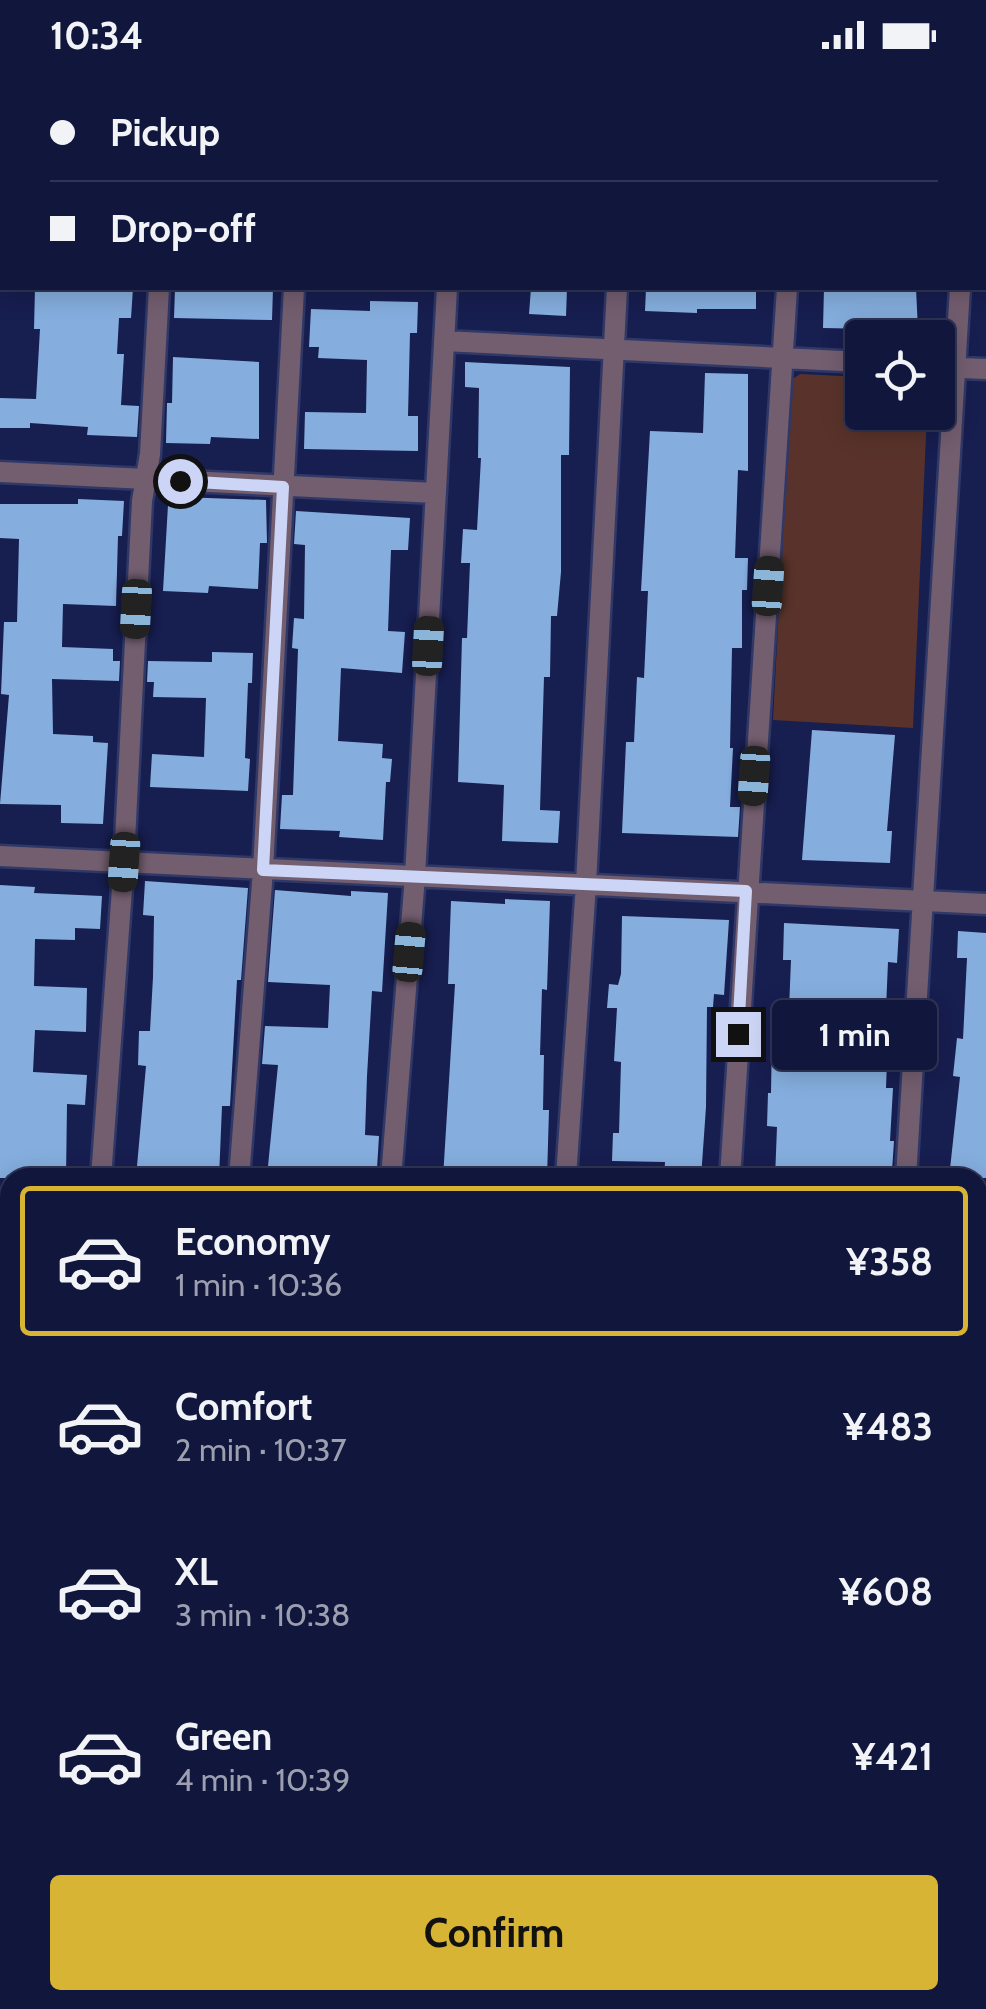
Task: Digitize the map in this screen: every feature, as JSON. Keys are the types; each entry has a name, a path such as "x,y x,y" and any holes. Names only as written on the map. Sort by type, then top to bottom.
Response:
{"street":[{"path":"101,1168 159,290"},
{"path":"240,1168 263,870 294,290"},
{"path":"392,1168 415,876 447,290"},
{"path":"567,1168 586,884 617,290"},
{"path":"731,1168 787,290"},
{"path":"955,320 960,290"},
{"path":"444,341 845,361"},
{"path":"955,367 986,369"},
{"path":"907,1168 925,900 944,430"},
{"path":"0,472 436,493"},
{"path":"0,856 986,904"}],"shaded area":[{"path":"800,374 845,376 845,430 926,430 913,728 773,720 791,380"}],"building":[{"path":"35,290 133,290 131,318 119,318 117,354 124,354 121,405 139,406 137,437 87,435 88,427 30,423 30,428 0,428 0,398 36,399 40,329 34,329"},
{"path":"175,290 273,290 272,320 174,318"},
{"path":"531,290 567,290 566,316 529,314"},
{"path":"646,290 756,290 756,309 645,311"},
{"path":"824,290 916,290 918,320 845,320 845,328 823,328"},
{"path":"370,301 418,302 417,333 410,333 408,416 418,416 418,451 304,449 305,412 366,413 367,360 318,358 319,347 309,347 311,309 370,311"},
{"path":"173,357 259,362 259,439 211,437 210,444 166,443"},
{"path":"465,362 570,367 569,455 561,455 561,572 557,616 551,616 550,677 544,677 540,810 560,811 558,843 502,841 504,785 458,782 462,638 467,638 470,563 461,563 463,529 477,530 481,458 479,388 465,387"},
{"path":"705,373 748,374 748,471 738,470 735,558 748,558 747,590 742,590 742,648 732,648 730,807 740,807 738,837 622,833 626,742 634,742 637,677 644,678 648,591 641,591 650,431 703,433"},
{"path":"180,497 266,500 267,543 260,543 258,589 209,586 208,593 163,591 168,505 179,505"},
{"path":"78,499 124,501 122,536 118,536 116,606 63,604 62,647 113,649 113,661 120,661 119,681 52,679 53,734 93,736 93,742 108,743 103,824 61,823 61,805 0,804 9,695 1,694 4,622 17,622 19,539 0,538 0,504 78,504"},
{"path":"296,511 410,518 408,550 391,550 388,631 405,632 402,673 341,668 338,741 383,744 382,758 392,759 390,782 386,782 383,840 339,837 340,831 280,829 282,795 293,795 298,649 292,648 294,618 304,619 305,545 294,544"},
{"path":"212,652 253,653 245,758 250,759 248,791 150,787 152,754 204,757 206,698 153,697 154,682 147,682 148,661 212,662"},
{"path":"812,730 895,735 887,831 892,831 890,863 802,860"},
{"path":"145,881 248,888 241,980 237,980 230,1106 222,1106 219,1168 137,1166 146,1066 138,1065 139,1031 150,1031 153,977 154,916 143,915"},
{"path":"0,885 35,887 34,893 102,896 100,929 75,928 75,940 35,939 34,986 87,988 86,1032 35,1030 33,1072 87,1075 85,1105 67,1104 66,1168 0,1168"},
{"path":"275,890 351,896 351,891 388,893 382,992 372,991 367,1076 365,1135 379,1136 377,1168 268,1166 278,1065 262,1064 265,1026 328,1028 330,985 268,982"},
{"path":"505,899 550,901 540,1055 544,1055 543,1110 549,1110 547,1168 444,1168 455,984 448,984 451,901 505,904"},
{"path":"622,916 729,920 724,995 714,994 713,1007 707,1007 702,1168 665,1168 665,1162 612,1161 613,1133 619,1133 621,1062 614,1061 617,1008 607,1008 609,984 618,985"},
{"path":"784,923 899,929 897,963 888,962 885,1033 886,1088 893,1088 892,1168 775,1168 777,1127 767,1126 768,1093 772,1034 788,1034 791,960 783,960"},
{"path":"958,931 986,933 986,1168 950,1168 960,1077 953,1076 957,1038 963,1039 967,958 957,958"}],"route":[{"path":"180,481 283,487 263,870 746,891 738,1034"}]}
